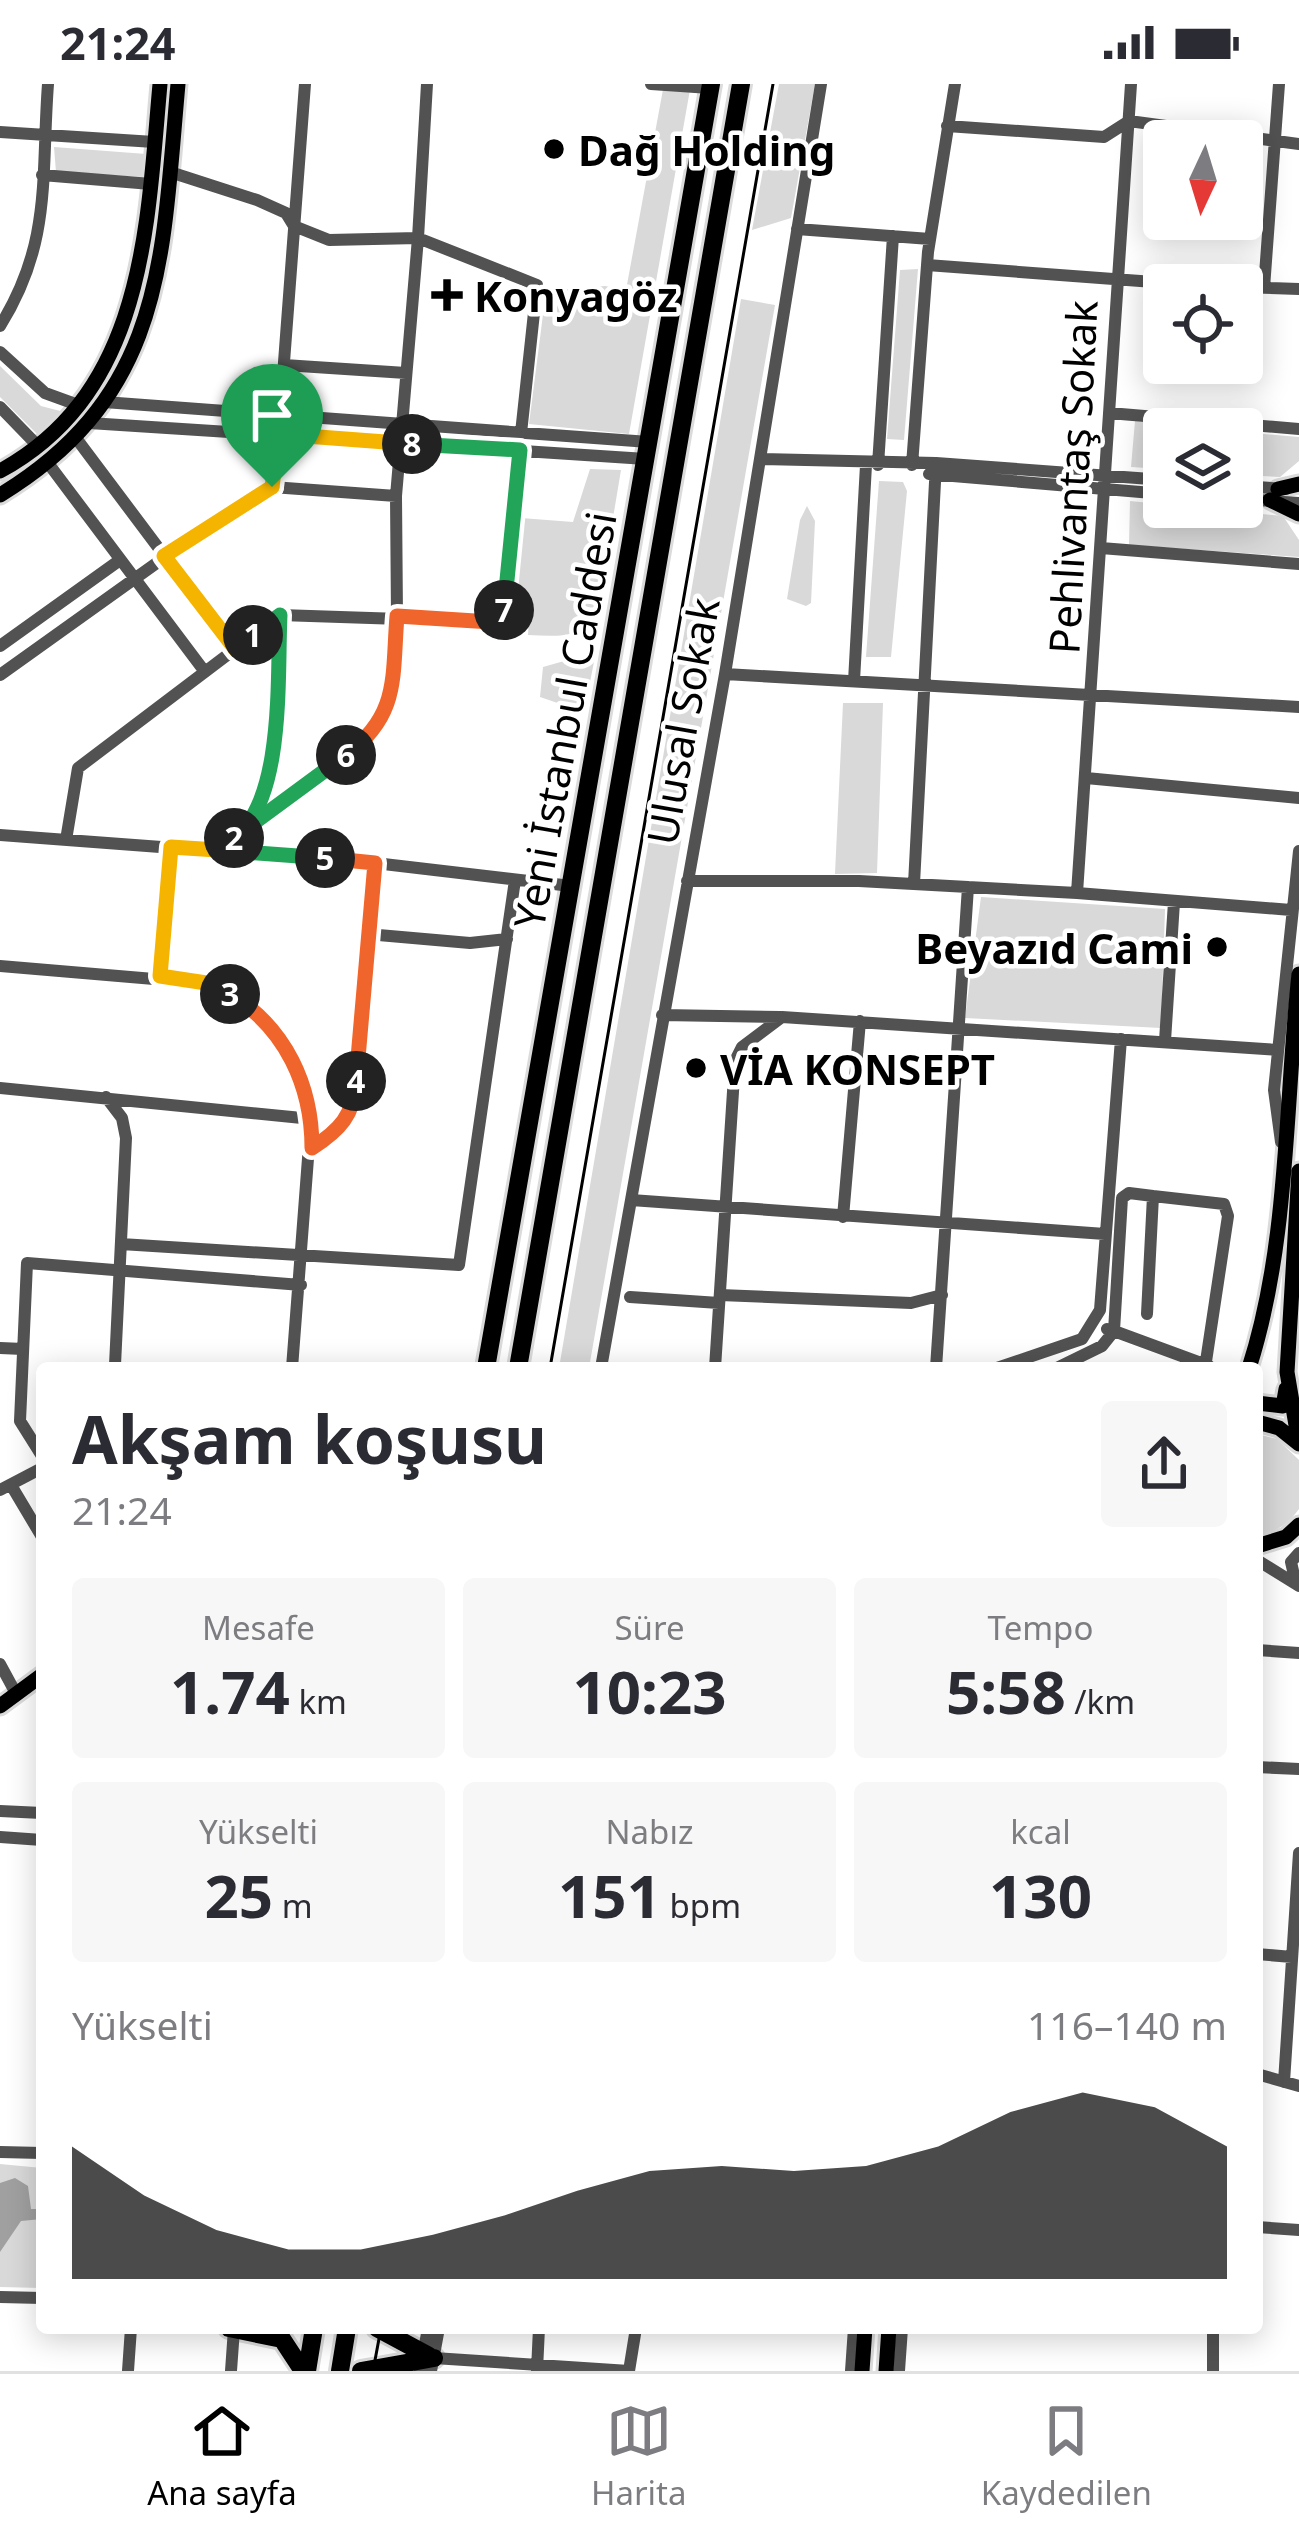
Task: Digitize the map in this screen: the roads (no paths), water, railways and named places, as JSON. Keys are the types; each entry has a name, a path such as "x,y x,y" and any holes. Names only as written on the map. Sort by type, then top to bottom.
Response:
{"highway":[{"name":"Yeni İstanbul Caddesi","path":"519,1362 741,84"},
{"name":"Yeni İstanbul Caddesi","path":"487,1362 710,86"},
{"path":"257,2334 282,2339 305,2371"},
{"path":"305,2371 313,2334"},
{"path":"340,2371 346,2334"},
{"path":"385,2334 426,2363"},
{"path":"362,2371 426,2363"}],"main road":[{"path":"0,471 78,405 107,363 131,310 151,184 160,84"},
{"path":"0,495 76,438 104,402 138,343 152,298 178,84"},
{"path":"1274,494 1299,487"},
{"path":"1274,494 1299,514"},
{"path":"1258,1362 1299,974"},
{"path":"1263,1403 1282,1406 1299,1171"},
{"path":"1251,1362 1262,1327"},
{"path":"1287,1372 1299,1444"},
{"path":"1263,1424 1279,1428 1299,1444"},
{"path":"1263,1544 1286,1537 1299,1526"},
{"path":"6,1691 36,1678"},
{"path":"0,1706 36,1679"},
{"path":"862,2371 865,2334"},
{"path":"886,2371 889,2334"}],"street":[{"path":"0,326 26,285 38,248 48,84"},
{"path":"280,415 305,84"},
{"path":"217,850 368,739 389,707 397,616 396,496 427,84"},
{"path":"651,84 710,86"},
{"name":"Ulusal Sokak","path":"602,1362 725,674 821,84"},
{"path":"912,465 927,265 955,84"},
{"name":"Pehlivantaş Sokak","path":"1077,893 1131,84"},
{"path":"1279,84 1264,288 1299,289"},
{"path":"947,126 1105,137 1129,121 1299,144"},
{"path":"0,131 154,142"},
{"path":"170,172 286,212 294,226 329,240 418,238 538,285 521,433"},
{"path":"42,182 151,184"},
{"path":"797,229 930,239"},
{"path":"854,681 893,236"},
{"path":"927,265 1143,279"},
{"path":"0,352 45,393 78,405"},
{"path":"284,364 406,373"},
{"path":"104,402 521,433 648,451"},
{"path":"0,407 36,444"},
{"path":"1109,413 1299,428"},
{"path":"89,422 520,450 648,451"},
{"path":"272,487 279,434"},
{"path":"76,438 236,650"},
{"path":"66,840 78,768 280,615 491,622 501,616 507,603 520,450"},
{"path":"761,459 912,465 1143,490"},
{"path":"48,463 205,672"},
{"path":"914,884 936,470"},
{"path":"1105,483 1143,481"},
{"path":"0,675 164,556 272,487 396,496"},
{"path":"1263,491 1299,503"},
{"path":"1263,496 1274,494"},
{"path":"1101,548 1299,564"},
{"path":"0,646 120,560"},
{"path":"253,823 274,743 280,615"},
{"path":"725,674 1299,707"},
{"path":"1086,778 1299,798"},
{"path":"0,835 375,863 571,886"},
{"path":"160,976 171,847"},
{"path":"1282,1151 1274,1090 1299,851"},
{"path":"312,1148 336,1133 355,1101 375,863"},
{"path":"121,1244 448,1267 462,1262 515,880"},
{"path":"687,881 914,884 1291,910"},
{"path":"936,1362 955,1025 968,887"},
{"path":"1165,1041 1174,902"},
{"path":"368,934 470,943 507,939"},
{"path":"0,966 213,984 245,1004 275,1034 301,1075 312,1119 293,1362"},
{"path":"662,1015 955,1025 1278,1050"},
{"path":"715,1362 735,1061 742,1047 782,1017"},
{"path":"843,1217 860,1021"},
{"path":"1015,1362 1082,1339 1094,1323 1106,1234 1120,1039"},
{"path":"0,1088 312,1119"},
{"path":"106,1096 122,1118 127,1138 114,1362"},
{"path":"1069,1362 1102,1346 1114,1331 1122,1198 1129,1193 1217,1200 1227,1209 1209,1362"},
{"path":"1147,1314 1153,1196"},
{"path":"631,1200 1106,1234"},
{"path":"36,1446 20,1421 27,1263 301,1285"},
{"path":"630,1297 911,1303 942,1295"},
{"path":"1094,1323 1195,1362"},
{"path":"0,1348 23,1349"},
{"path":"36,1471 6,1488 36,1529"},
{"path":"1298,1585 1291,1562 1299,1553"},
{"path":"1263,1564 1298,1585"},
{"path":"1263,1650 1299,1653"},
{"path":"0,1664 6,1691"},
{"path":"1263,1767 1299,1769"},
{"path":"0,1811 36,1813"},
{"path":"20,1839 21,1812"},
{"path":"0,1837 36,1840"},
{"path":"1284,2082 1299,1852"},
{"path":"1263,1955 1292,1957"},
{"path":"1263,2076 1299,2086"},
{"path":"0,2152 36,2153"},
{"path":"1263,2227 1299,2230"},
{"path":"0,2297 36,2298"},
{"path":"128,2371 131,2334"},
{"path":"231,2371 232,2334"},
{"path":"437,2334 426,2363 624,2371 634,2334"},
{"path":"537,2368 539,2334"},
{"path":"850,2371 853,2334"},
{"path":"898,2371 901,2334"},
{"path":"1213,2334 1213,2371"}],"tram line":[{"path":"551,1362 773,84"},
{"path":"373,2371 380,2334"}],"place":[{"name":"Dağ Holding","path":"554,149"},
{"name":"Konyagöz","path":"447,295"},
{"name":"Beyazıd Cami","path":"1217,947"},
{"name":"VİA KONSEPT","path":"696,1068"}]}
